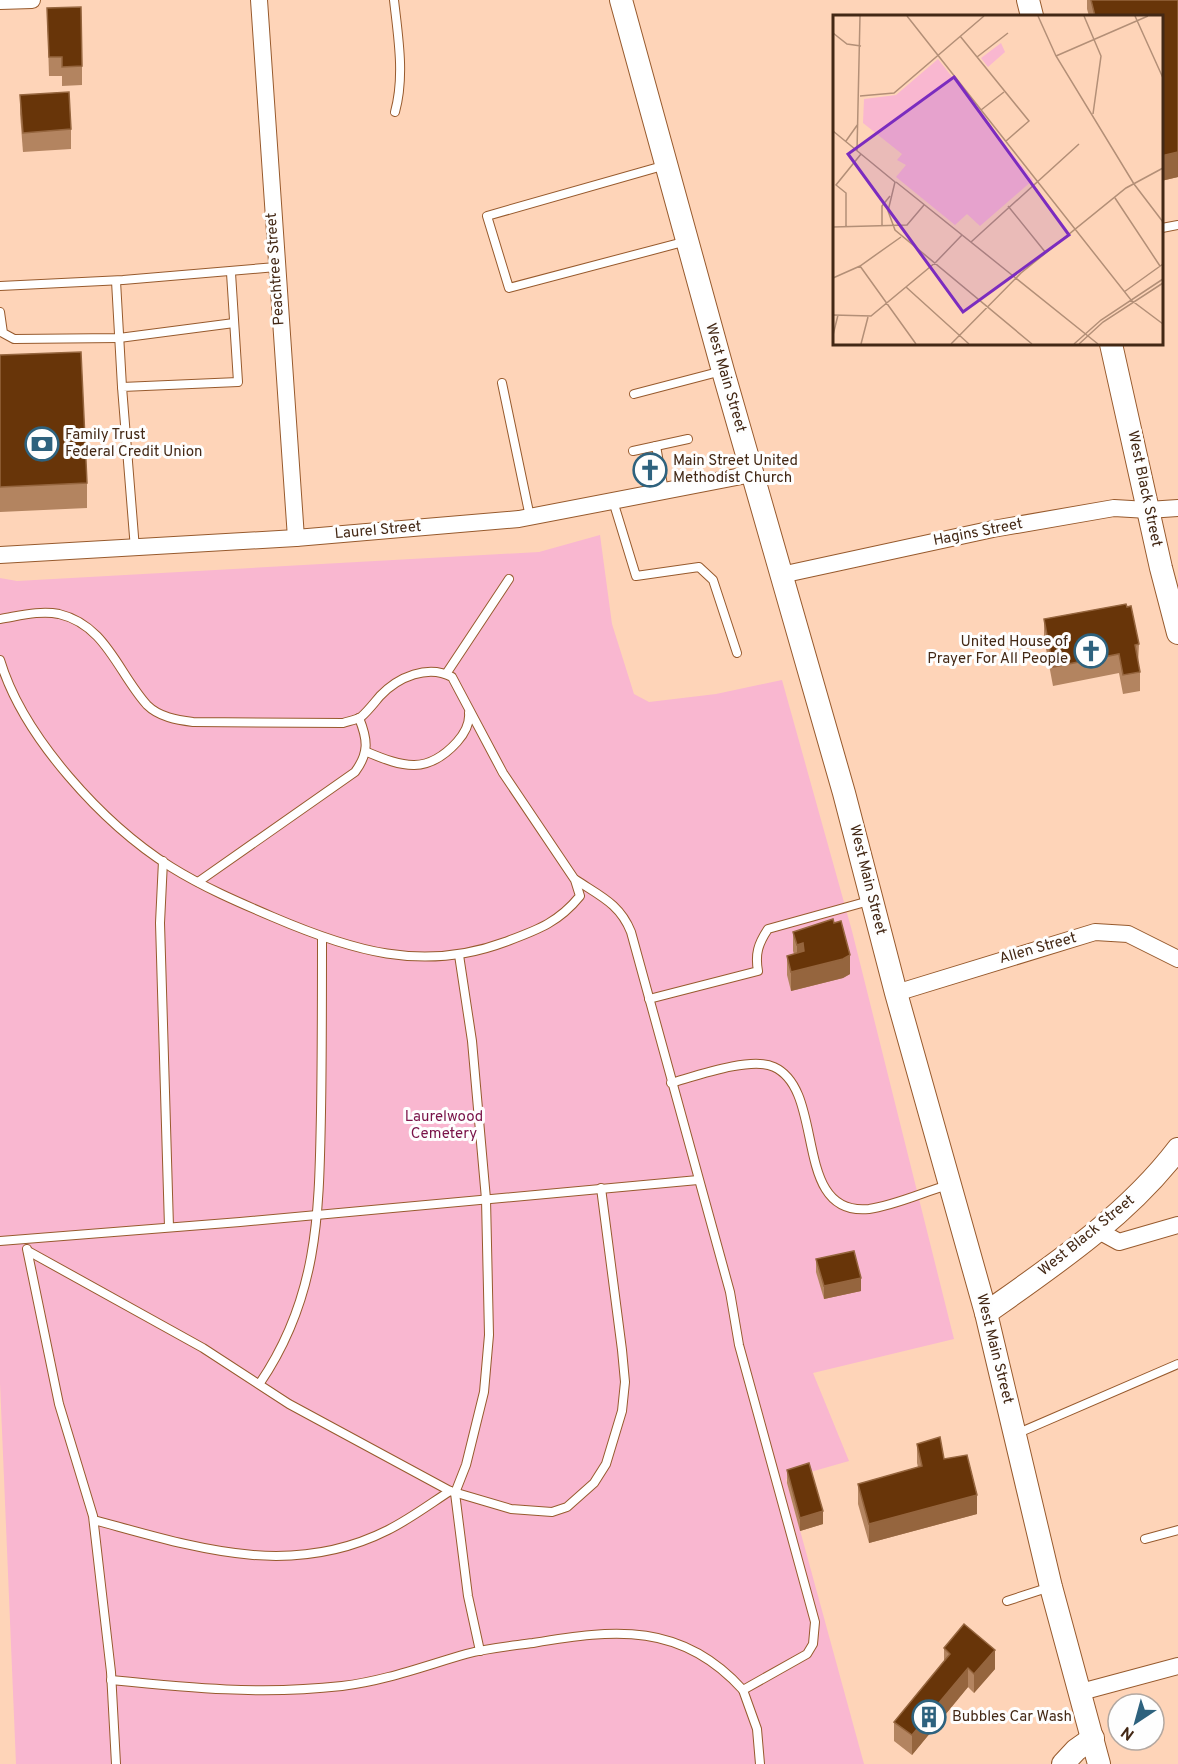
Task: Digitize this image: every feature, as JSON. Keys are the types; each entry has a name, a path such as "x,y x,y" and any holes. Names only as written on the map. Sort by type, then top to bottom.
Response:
{"street":[{"path":"0,1 32,0"},
{"name":"Peachtree Street","path":"260,0 276,267 296,538"},
{"name":"West Main Street","path":"621,0 723,371 844,793 896,993 986,1312 1051,1587 1082,1692 1099,1764"},
{"path":"1028,0 1032,15"},
{"name":"West Black Street","path":"1111,345 1178,633"},
{"name":"Laurel Street","path":"0,555 296,538 530,517 752,474"},
{"name":"Hagins Street","path":"781,574 993,529 1114,508 1148,510 1178,508"},
{"name":"Allen Street","path":"896,993 1095,933 1128,934 1178,959"},
{"name":"West Black Street","path":"986,1312 1097,1230 1125,1207 1176,1156"},
{"path":"1097,1230 1119,1242 1178,1225"},
{"path":"1082,1692 1178,1666"},
{"path":"1063,1764 1076,1750 1093,1738"}],"lane":[{"path":"394,0 400,58 398,100 395,112"},
{"path":"666,165 487,216 509,288 687,241"},
{"path":"1163,228 1178,225"},
{"path":"0,286 231,273 276,267"},
{"path":"122,387 238,382 231,273"},
{"path":"116,280 135,549"},
{"path":"0,312 3,333 14,339 119,338 234,323"},
{"path":"634,394 723,371"},
{"path":"502,383 530,517"},
{"path":"633,451 688,440"},
{"path":"656,446 664,491"},
{"path":"613,501 636,576 699,567 713,580 737,653"},
{"path":"446,674 509,579"},
{"path":"0,619 43,613 59,614 79,621 107,647 148,705 172,719 222,724 343,723 359,718 394,685 409,676 441,671 452,677 503,773 575,880 580,896 566,914 548,926 484,950 445,958 406,957 370,951 322,938 198,882 163,861 122,830 69,774 26,716 12,692 0,660"},
{"path":"367,752 401,765 434,761 464,735 470,719 469,709"},
{"path":"198,882 236,853 345,780 362,762 367,752 366,735 359,718"},
{"path":"163,861 160,923 170,1227"},
{"path":"575,880 608,899 626,917 730,1292 739,1345 815,1622 813,1644 807,1654 743,1690"},
{"path":"649,999 758,971 756,957 759,942 768,929 872,901"},
{"path":"260,1383 281,1353 300,1304 312,1261 318,1215 322,938"},
{"path":"459,955 473,1052 486,1199 489,1362 476,1429 453,1492 468,1596 480,1651"},
{"path":"671,1083 751,1064 773,1066 788,1077 800,1095 819,1175 829,1193 847,1206 869,1209 950,1184"},
{"path":"0,1241 699,1180"},
{"path":"28,1251 260,1383 289,1404 453,1492 510,1509 552,1512 567,1507 581,1496 606,1464 622,1411 625,1382 601,1188"},
{"path":"26,1240 59,1404 94,1521 111,1680 116,1764"},
{"path":"1015,1434 1178,1364"},
{"path":"94,1521 220,1553 283,1557 337,1549 363,1540 389,1530 453,1492"},
{"path":"1145,1539 1178,1530"},
{"path":"1007,1601 1051,1587"},
{"path":"111,1680 223,1691 307,1689 382,1680 480,1651 593,1634 649,1636 672,1640 694,1650 743,1690 757,1729 760,1764"}],"green space":[{"name":"Laurelwood Cemetery","path":"600,535 612,624 634,694 649,702 716,694 782,680 852,931 954,1339 813,1373 849,1461 786,1479 864,1764 16,1764 0,1383 0,578 17,581 539,552"}],"building":[{"path":"1091,0 1178,0 1178,152 1163,156 1163,15 1095,15"},
{"path":"81,7 82,66 62,67 62,57 49,57 47,8"},
{"path":"69,92 71,129 23,133 20,95"},
{"name":"Family Trust Federal Credit Union","path":"81,352 87,483 0,487 0,355"},
{"name":"United House of Prayer For All People","path":"1126,604 1127,607 1131,606 1139,644 1135,645 1140,672 1123,675 1119,654 1053,667 1044,619"},
{"path":"833,919 834,923 841,921 850,955 843,959 791,972 787,956 804,951 803,943 797,945 793,932"},
{"path":"854,1251 861,1278 824,1286 816,1259"},
{"path":"940,1437 944,1459 967,1455 977,1495 869,1524 858,1484 922,1466 917,1444"},
{"path":"809,1463 823,1511 800,1518 787,1470"},
{"path":"964,1624 995,1650 974,1674 968,1668 912,1735 894,1722 950,1654 944,1648"}],"place":[{"name":"Family Trust Federal Credit Union","path":"42,444"},
{"name":"Main Street United Methodist Church","path":"650,470"},
{"name":"United House of Prayer For All People","path":"1091,651"},
{"name":"Bubbles Car Wash","path":"929,1717"}]}
